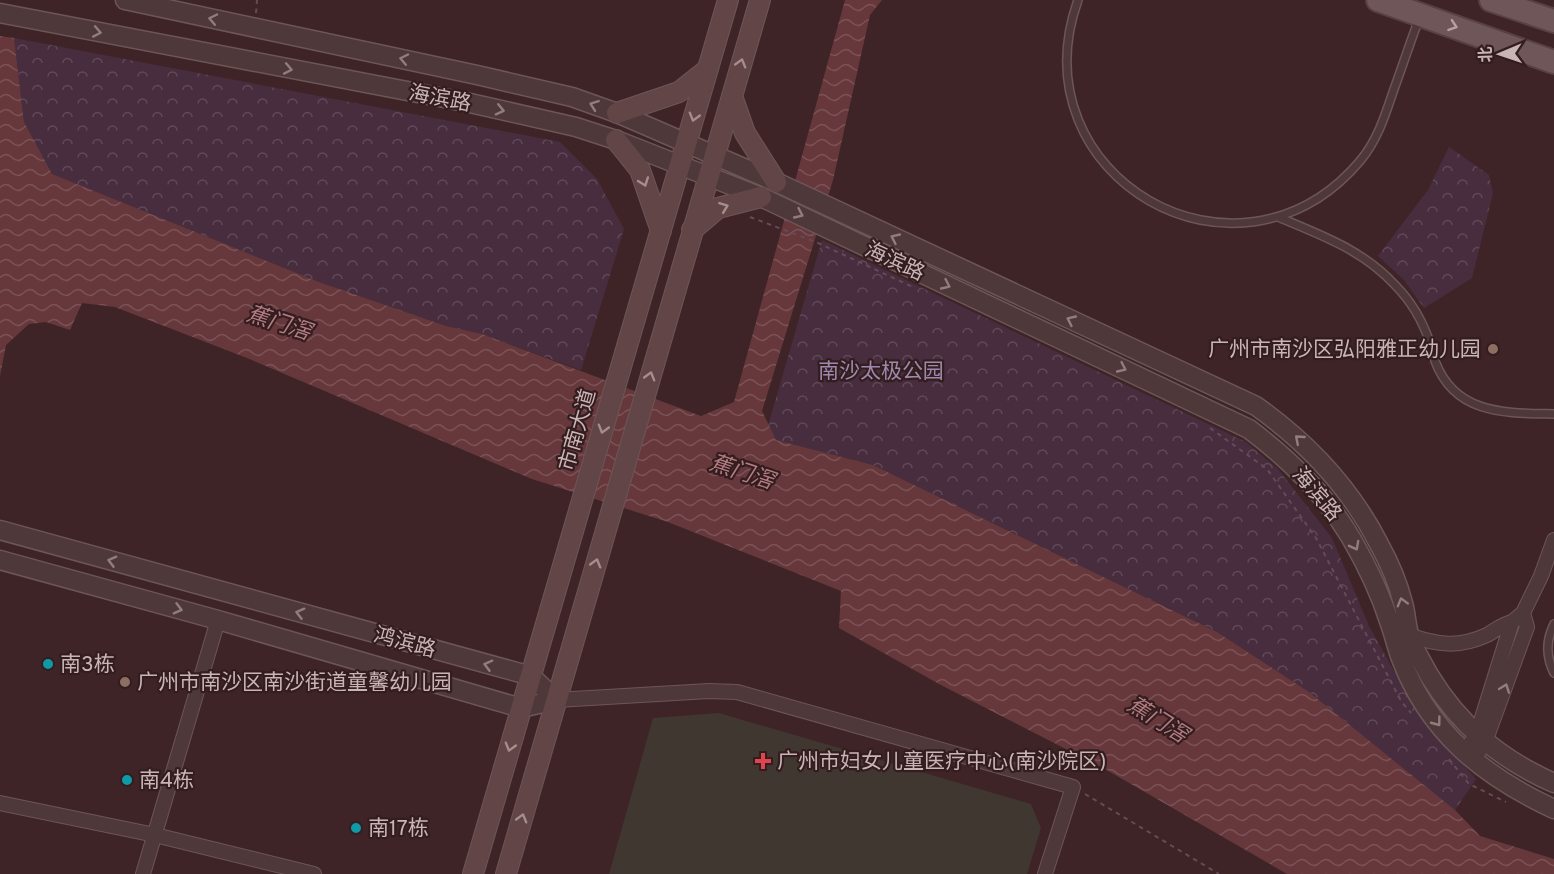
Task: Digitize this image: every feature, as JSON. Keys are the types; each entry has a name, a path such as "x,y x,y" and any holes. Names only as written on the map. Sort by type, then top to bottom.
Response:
{"main road":[{"name":"市南大道","path":"473,874 728,0"},
{"path":"506,874 760,0"},
{"path":"1378,0 1554,62"},
{"path":"1491,0 1554,21"},
{"path":"617,113 679,92 708,69"},
{"path":"732,96 745,133 776,182"},
{"path":"616,140 640,170 661,231"},
{"path":"692,230 717,208 761,196"}],"street":[{"name":"海滨路","path":"125,0 477,75 572,97 617,113 776,182 1256,406 1281,424 1327,467 1365,517 1393,574 1403,603 1409,635 1437,688 1481,738 1525,770 1554,783"},
{"name":"海滨路","path":"0,13 470,103 576,127 616,140 761,196 1249,429 1273,447 1316,489 1351,537 1385,610 1400,656 1417,691 1461,756 1520,793 1554,809"},
{"name":"鸿滨路","path":"0,530 531,676 556,700"},
{"path":"1409,635 1438,644 1464,644 1512,622 1523,613 1541,576 1554,540"},
{"name":"鸿滨路","path":"0,560 522,708 556,700"},
{"path":"1461,756 1481,738 1527,627 1523,613"},
{"path":"143,874 218,620"},
{"path":"1481,738 1512,622"},
{"path":"556,700 709,691 737,692 1072,787 1046,874"},
{"path":"0,803 155,834 314,874"}],"lane":[{"path":"1078,0 1071,19 1067,54 1069,88 1079,121 1095,152 1118,178 1145,199 1176,214 1210,222 1244,224 1278,217 1310,204 1338,184 1362,159 1380,129 1420,15"},
{"path":"1278,217 1344,245 1372,263 1397,286 1416,313 1444,378 1455,392 1470,403 1487,410 1505,413 1554,414"},
{"path":"1554,624 1548,640 1548,653 1554,673"}],"path":[{"path":"764,221 816,242 924,293"},
{"path":"1206,426 1267,469 1316,538 1401,701 1416,720"},
{"path":"1461,756 1469,784 1512,804"},
{"path":"1072,787 1219,874"}],"shaded area":[{"name":"广州市妇女儿童医疗中心(南沙院区)","path":"719,713 1031,804 1041,828 1027,874 609,874 653,718"}],"green space":[{"path":"14,38 560,142 597,179 624,229 581,370 482,334 446,326 319,282 51,174 24,122"},
{"path":"1449,147 1489,175 1493,193 1472,278 1424,308 1404,280 1378,256 1428,190"},
{"name":"南沙太极公园","path":"822,240 1246,442 1278,469 1332,538 1369,626 1417,712 1476,779 1455,810 1309,692 1217,632 873,465 776,440 767,429"}],"water":[{"name":"蕉门滘","path":"845,0 882,0 870,15 833,180 762,411 776,440 873,465 1217,632 1309,692 1455,810 1480,836 1554,859 1554,874 1287,874 1105,769 939,684 839,628 841,591 668,522 532,479 247,358 115,307 82,303 70,330 46,322 29,324 6,345 0,376 0,36 14,38 24,122 52,174 319,282 446,326 482,334 701,416 734,402"}],"place":[{"name":"广州市南沙区弘阳雅正幼儿园","path":"1493,349"},
{"name":"南3栋","path":"48,664"},
{"name":"广州市南沙区南沙街道童馨幼儿园","path":"125,682"},
{"name":"广州市妇女儿童医疗中心(南沙院区)","path":"763,761"},
{"name":"南4栋","path":"127,780"},
{"name":"南17栋","path":"356,828"}]}
